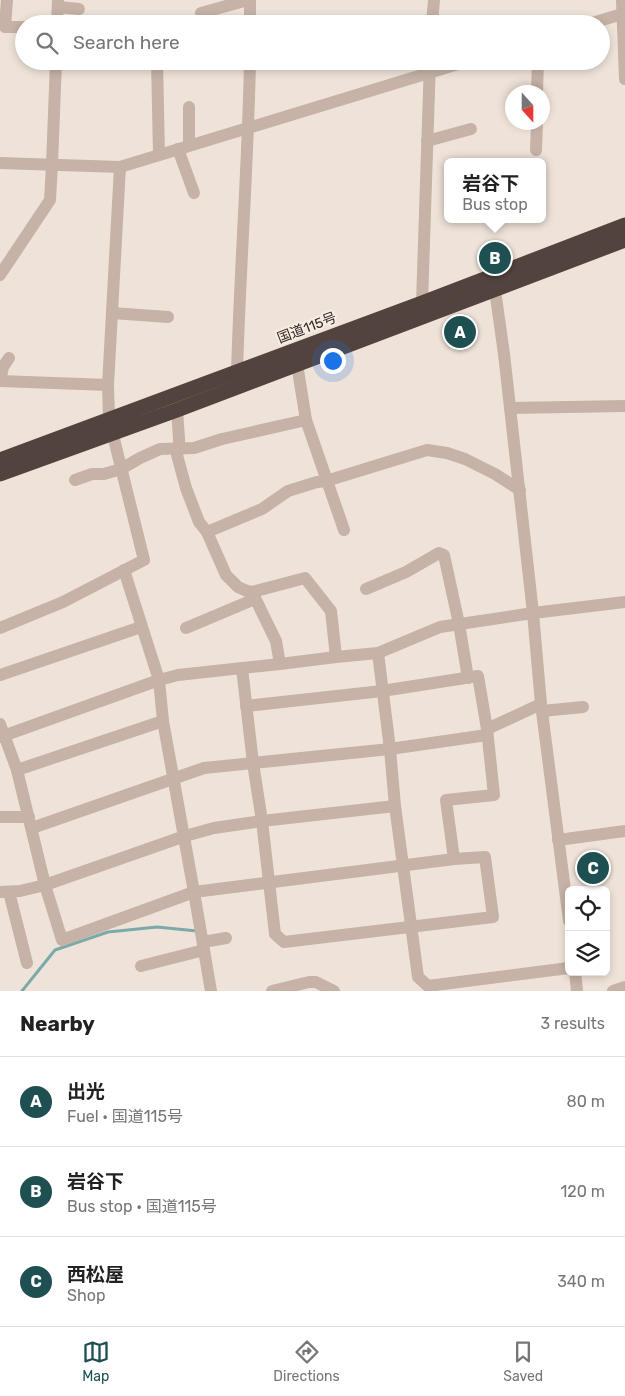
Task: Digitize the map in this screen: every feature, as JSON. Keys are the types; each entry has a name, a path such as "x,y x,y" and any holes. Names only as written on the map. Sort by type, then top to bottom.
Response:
{"highway":[{"name":"国道115号","path":"0,460 111,426 177,410 239,378 296,364 625,225"},
{"name":"国道115号","path":"0,474 111,426 239,378 424,309 495,290 625,240"}],"street":[{"path":"7,0 6,26 15,26"},
{"path":"201,14 249,0 250,15"},
{"path":"433,15 434,0"},
{"path":"58,4 79,9"},
{"path":"607,15 623,7 625,79"},
{"path":"0,275 50,200 56,70"},
{"path":"157,70 159,155"},
{"path":"239,378 239,295 249,128 250,70"},
{"path":"0,163 120,167 249,128 421,70"},
{"path":"424,309 430,70"},
{"path":"537,85 538,70"},
{"path":"190,107 184,147 194,193"},
{"path":"427,141 471,129"},
{"path":"536,130 536,150"},
{"path":"0,628 63,602 144,560 111,426 108,385 120,167"},
{"path":"495,290 520,490 542,707 565,892"},
{"path":"112,313 168,317"},
{"path":"9,358 3,367 0,381 108,385"},
{"path":"296,364 306,420 344,530"},
{"path":"510,408 625,406"},
{"path":"177,410 179,421 179,449 177,455 198,522 207,532 226,575 238,587 253,595 276,641 280,664"},
{"path":"75,480 92,474 104,474 122,469 160,449 194,448 222,439 306,420"},
{"path":"207,532 262,509 288,491 426,450 447,453 465,459 495,474 520,490"},
{"path":"366,589 406,572 439,553 444,555 468,678"},
{"path":"124,570 158,680 163,721 185,836 211,991"},
{"path":"186,628 253,595 305,578 331,611 336,656"},
{"path":"242,668 252,763 262,821 269,883 275,934 284,942 493,917 485,857 454,859 403,866 269,883 194,892 62,940 45,885 17,770 1,732 178,675 336,656 378,653 440,627 625,602"},
{"path":"0,675 141,627"},
{"path":"378,653 395,806 418,977 428,986 438,988 565,969"},
{"path":"246,706 382,691 478,676 494,795 446,800 454,859"},
{"path":"0,817 31,823 204,768 390,749 487,732 542,707 583,707"},
{"path":"17,770 163,721"},
{"path":"27,963 4,892 20,891 45,885 185,836 214,828 395,806"},
{"path":"558,840 625,831"},
{"path":"140,966 226,938"},
{"path":"575,976 577,991"},
{"path":"272,991 316,982 334,991"},
{"path":"613,991 625,987"}],"waterway":[{"path":"22,991 55,950 108,932 157,927 197,931"}],"place":[{"name":"岩谷下","path":"495,258"},
{"name":"出光","path":"460,332"},
{"name":"西松屋","path":"593,868"}]}
